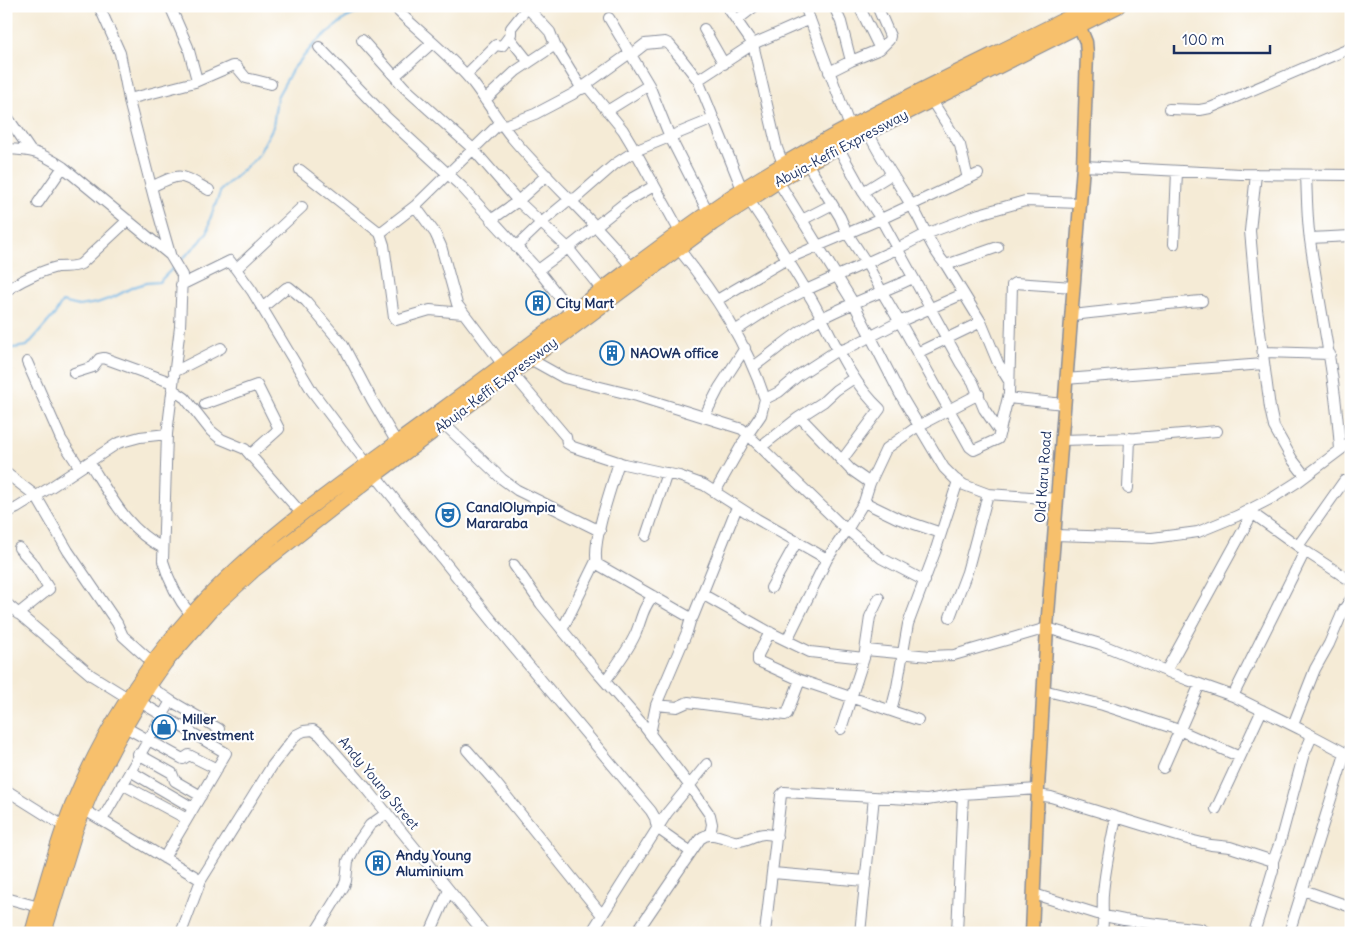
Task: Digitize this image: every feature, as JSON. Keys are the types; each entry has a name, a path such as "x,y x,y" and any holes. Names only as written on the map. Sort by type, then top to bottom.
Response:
{"highway":[{"name":"Abuja-Keffi Expressway","path":"32,933 64,826 83,781 125,717 178,648 233,589 371,470 397,443 508,369 530,359 678,248 783,164 850,127 1091,6"},
{"name":"Abuja-Keffi Expressway","path":"44,933 64,864 84,809 125,717 153,663 191,615 232,572 302,514 444,424 572,313 708,212 778,181 807,163 932,101 1074,15 1118,6"}],"main road":[{"name":"Old Karu Road","path":"1032,933 1047,628 1083,166 1087,54 1086,42 1074,15"}],"street":[{"path":"99,6 120,53 129,99 151,187 170,255 182,275 180,327 168,434 163,561 168,579 180,601 191,615"},
{"path":"170,6 186,42 197,80"},
{"path":"736,20 755,6"},
{"path":"805,6 850,127"},
{"path":"834,6 841,22 851,61"},
{"path":"859,6 880,49"},
{"path":"829,72 880,49 889,40 890,36 877,6"},
{"path":"466,75 496,45 502,46 511,28 526,7 550,32 555,45 584,87 623,130 680,232"},
{"path":"728,8 753,44 777,148 783,164"},
{"path":"399,12 432,43 446,52 466,75 513,139 596,226 632,268"},
{"path":"609,18 649,86 670,137 708,212"},
{"path":"698,80 753,44 810,19"},
{"path":"704,29 724,64"},
{"path":"508,37 528,61"},
{"path":"362,40 394,76 472,148 518,200 568,248 602,290"},
{"path":"394,76 432,43"},
{"path":"380,233 415,206 472,148 502,124 536,114 584,87 645,44 668,43 698,80 746,194 806,290 854,378 861,389 880,409 842,460"},
{"path":"485,100 528,61 555,45"},
{"path":"319,47 386,117 448,173 538,270 572,313"},
{"path":"1169,109 1200,110 1210,108 1351,48"},
{"path":"129,99 197,80 232,66 236,66 246,78 271,84"},
{"path":"607,111 649,86"},
{"path":"932,101 960,145 968,179"},
{"path":"6,115 30,150"},
{"path":"516,247 570,199 576,198 615,164 635,151 652,142 670,137 713,119"},
{"path":"868,132 878,153 940,259 946,265 981,322 998,363 1009,382"},
{"path":"838,148 881,219 929,308 979,394 984,409 1000,432"},
{"path":"6,149 30,150 46,156 63,167 170,255"},
{"path":"807,163 866,262 949,411 970,447 974,450 998,439 1008,398 1012,285 1015,283 1073,288"},
{"path":"1083,166 1256,174 1351,175"},
{"path":"38,203 63,167"},
{"path":"300,170 380,233 384,245 394,318 396,320 430,310 463,313"},
{"path":"1174,244 1177,171"},
{"path":"863,192 892,174"},
{"path":"717,300 787,260 978,174"},
{"path":"1256,174 1250,231 1264,364 1274,427 1292,459 1306,476"},
{"path":"1306,174 1310,238 1330,354 1339,422 1340,450"},
{"path":"491,220 547,175"},
{"path":"151,187 176,176 184,177 209,190"},
{"path":"778,181 854,304 918,426 944,468 964,486 988,494 1057,499"},
{"path":"538,270 626,202 654,186"},
{"path":"735,330 767,310 806,290 926,234 979,214 1025,201 1080,203"},
{"path":"802,220 831,205"},
{"path":"415,206 435,233 455,300 463,313 566,437 567,443 573,447 619,462 667,473 704,485 737,507 827,559"},
{"path":"236,269 302,207"},
{"path":"6,291 17,282 57,267 71,267 81,264 128,220"},
{"path":"1310,238 1351,236"},
{"path":"946,265 998,247"},
{"path":"678,248 705,282 735,330 745,348 765,399 761,415 715,492"},
{"path":"181,285 230,261 262,308 312,391 371,470 516,651 651,810 657,828 691,852"},
{"path":"753,367 770,356 788,339 821,319 913,278"},
{"path":"262,308 286,288 289,288 306,301 343,345 397,443"},
{"path":"765,399 779,392 799,375 838,351 963,294"},
{"path":"1071,314 1202,301"},
{"path":"917,353 981,322"},
{"path":"174,372 221,348"},
{"path":"704,417 719,388 745,348"},
{"path":"1263,352 1330,354"},
{"path":"74,373 93,367 99,359 104,358 173,386 221,440 245,449 302,514"},
{"path":"530,359 564,378 637,396 742,429 848,530 881,558 925,581"},
{"path":"28,362 62,439 80,468"},
{"path":"1065,379 1264,364"},
{"path":"761,448 854,378"},
{"path":"205,404 257,385 278,429 250,455"},
{"path":"787,640 827,559 848,530 864,502 870,483 886,449 918,426 979,394"},
{"path":"1008,398 1064,404"},
{"path":"800,417 856,474 870,483"},
{"path":"444,424 502,479 517,490 600,531"},
{"path":"1061,440 1130,438 1217,431"},
{"path":"6,513 118,443 140,437 168,434"},
{"path":"1128,488 1130,438"},
{"path":"1054,535 1152,538 1198,532 1250,513 1306,476 1351,442"},
{"path":"89,462 122,514 150,542 163,548"},
{"path":"562,630 596,560 602,517 619,462"},
{"path":"6,473 36,496 68,551 108,610 123,636 153,663"},
{"path":"646,536 667,473"},
{"path":"891,711 909,618 925,581 958,481"},
{"path":"1233,696 1302,549 1344,481"},
{"path":"950,617 967,572 988,494"},
{"path":"864,502 898,518 941,534"},
{"path":"650,734 656,705 737,507"},
{"path":"1250,513 1351,581"},
{"path":"1166,671 1250,513"},
{"path":"772,588 797,542"},
{"path":"18,548 36,566 49,589 18,614"},
{"path":"596,560 599,566 691,618"},
{"path":"514,565 541,604 650,734 689,786 710,815 712,824 710,835"},
{"path":"702,594 810,652 954,655 1047,628 1100,644 1233,696 1348,755 1289,933"},
{"path":"605,681 623,658 639,626 639,621 647,602 653,596"},
{"path":"841,729 865,654 870,617 879,598"},
{"path":"1293,726 1315,669 1329,644 1344,609 1351,599"},
{"path":"6,603 91,675 125,717 147,739 181,758 189,755 217,769"},
{"path":"770,632 757,659 800,680 918,720"},
{"path":"656,705 677,706 688,702 785,715 800,680"},
{"path":"1163,768 1200,684"},
{"path":"149,686 220,729"},
{"path":"1044,690 1103,705 1179,730 1240,757"},
{"path":"102,820 138,754 171,701"},
{"path":"1216,809 1262,710"},
{"path":"125,717 162,715 225,751 226,754 164,858"},
{"name":"Andy Young Street","path":"201,880 272,766 296,735 304,731 313,730 320,735 387,813 484,933"},
{"path":"1254,933 1303,757 1312,736"},
{"path":"467,750 602,915"},
{"path":"138,754 172,773 175,780 201,796"},
{"path":"591,933 657,828 707,764"},
{"path":"130,771 194,808"},
{"path":"122,784 187,819"},
{"path":"6,790 64,826"},
{"path":"765,933 778,837 781,796 784,792 926,800 963,794 1038,792 1202,843 1242,850 1273,861"},
{"path":"957,933 963,794"},
{"path":"860,933 874,797"},
{"path":"84,809 201,880 181,933"},
{"path":"315,933 344,886 348,861 358,842 370,825 387,813"},
{"path":"1102,933 1104,916 1102,896 1116,817"},
{"path":"636,933 704,836 710,835 734,840 768,833 778,837"},
{"path":"773,873 865,881"},
{"path":"430,933 449,890"},
{"path":"1303,890 1351,907"},
{"path":"1034,894 1104,916 1124,920 1201,928 1208,933"},
{"path":"6,898 39,907"}],"waterway":[{"path":"179,262 200,242 208,231 210,219 221,190 257,157 273,127 277,97 292,70 316,42 332,29 346,18 372,6"},
{"path":"6,349 27,346 55,314 62,302 79,306 97,303 133,287 159,282 174,267"}],"place":[{"name":"City Mart","path":"538,303"},
{"name":"NAOWA office","path":"612,353"},
{"name":"CanalOlympia Mararaba","path":"448,515"},
{"name":"Miller Investment","path":"164,727"},
{"name":"Andy Young Aluminium","path":"378,863"}]}
